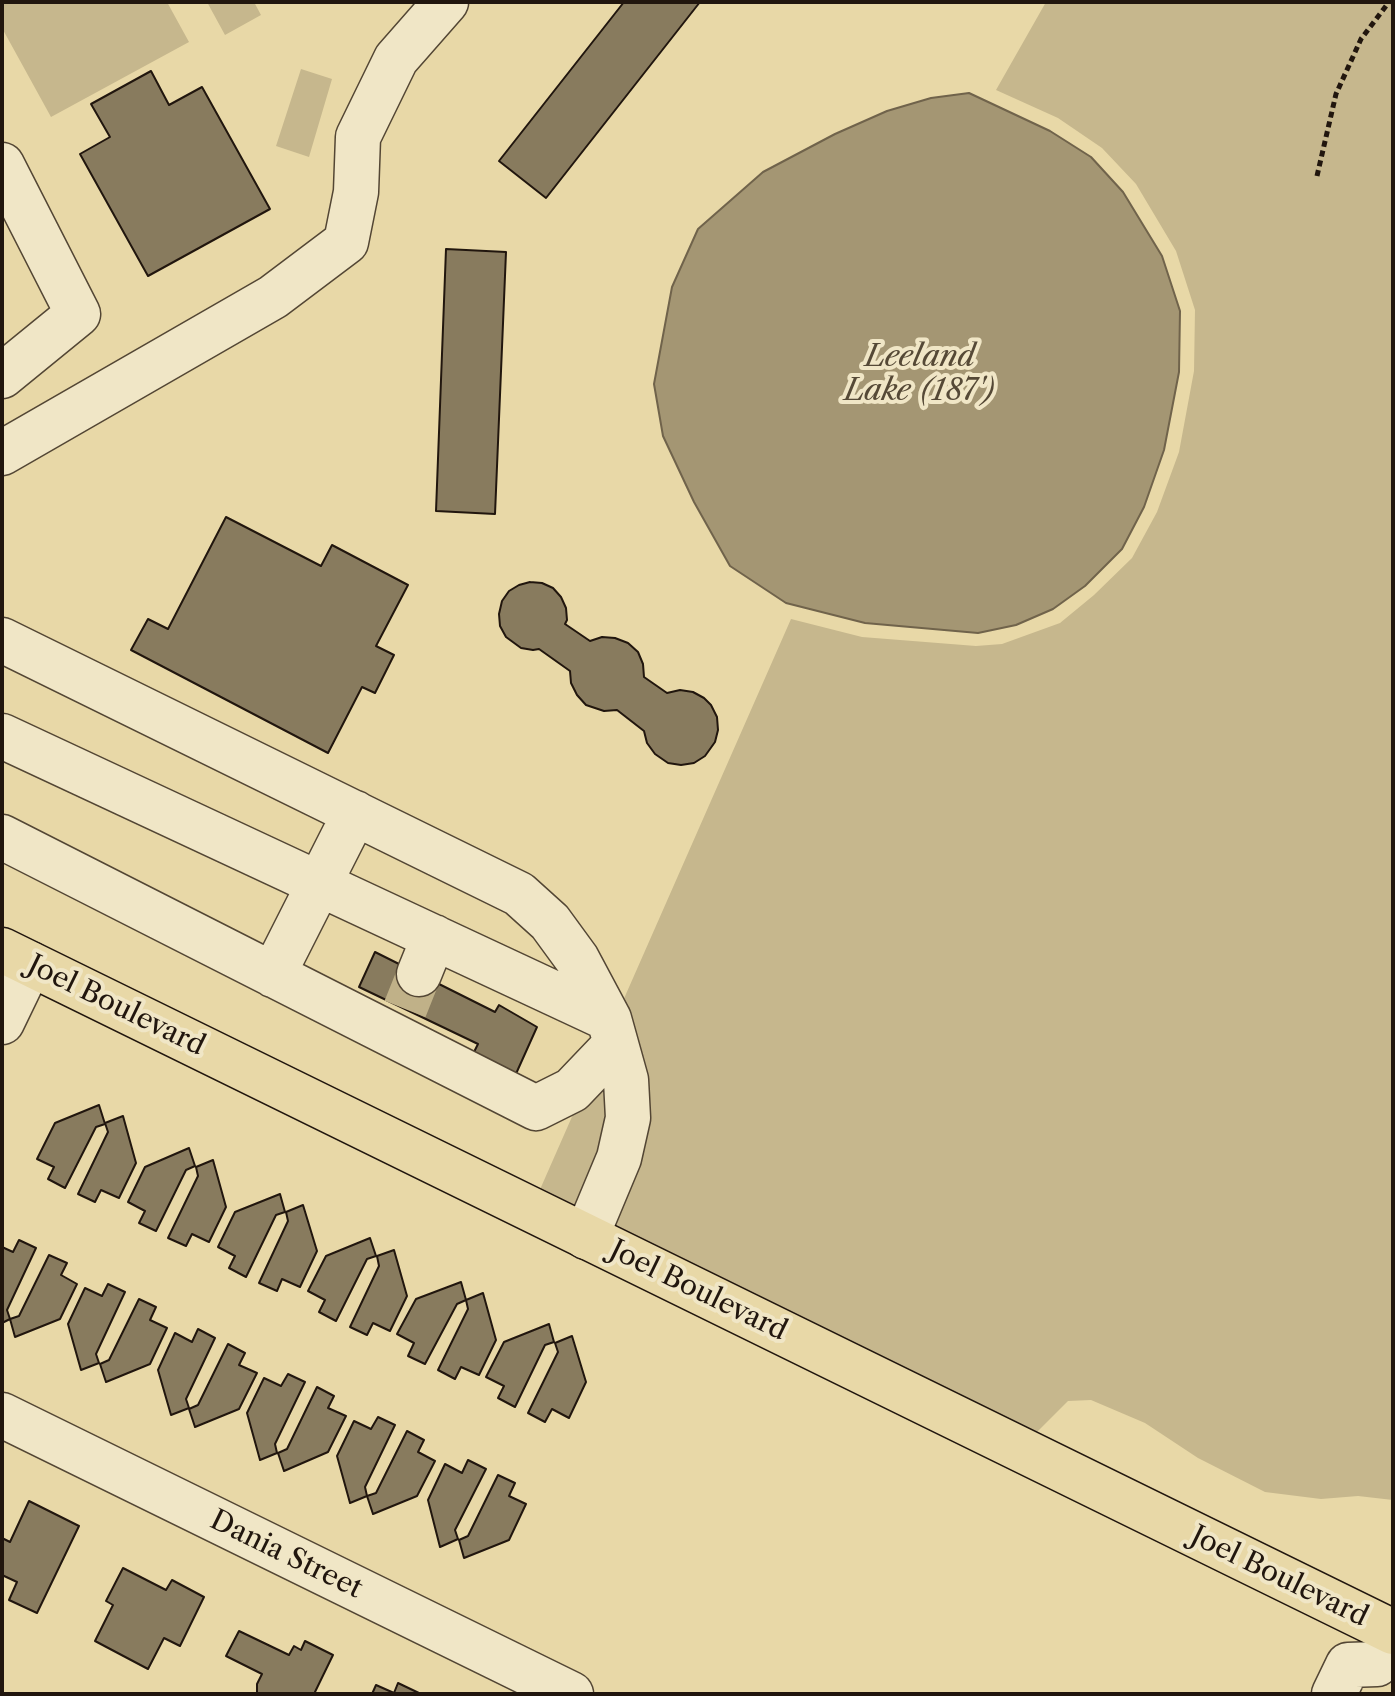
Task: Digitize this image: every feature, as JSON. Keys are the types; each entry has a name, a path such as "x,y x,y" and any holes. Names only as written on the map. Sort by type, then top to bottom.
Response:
{"main road":[{"name":"Joel Boulevard","path":"16,957 586,1237 1390,1666"}],"street":[{"path":"2,165 78,314 3,375 20,442 273,297 346,242 356,192 358,137 396,59 446,2"},
{"path":"2,640 519,894 550,922 577,959 612,1032 626,1080 628,1118 619,1158 586,1237"},
{"path":"2,736 319,884 413,989 536,1108 572,1090 612,1032"},
{"path":"273,975 355,813"},
{"path":"2,837 273,975 413,989 612,1032"},
{"path":"2,1022 16,957"},
{"name":"Dania Street","path":"2,1415 571,1694"},
{"path":"1334,1694 1348,1665 1390,1666"}],"path":[{"path":"1317,176 1336,94 1361,39 1389,2"}],"shaded area":[{"path":"2,2 167,2 189,42 51,117 2,28"},
{"path":"207,2 254,2 261,15 225,35"},
{"path":"1046,2 1393,2 1393,1500 1358,1496 1321,1499 1265,1492 1198,1458 1145,1423 1091,1400 1068,1401 1032,1437 538,1194 791,619 862,637 976,646 1002,644 1060,623 1094,595 1132,558 1157,512 1179,452 1194,371 1195,310 1176,251 1136,184 1102,148 1058,118 996,90"},
{"path":"301,69 332,79 309,157 276,146"}],"water":[{"name":"Leeland Lake (187')","path":"969,93 1050,131 1091,157 1123,192 1162,256 1180,311 1179,372 1164,450 1144,507 1122,549 1085,586 1053,609 1016,625 978,633 865,623 786,603 730,566 694,502 663,436 654,384 672,287 698,229 763,172 887,111 931,98"}],"building":[{"path":"624,2 700,2 546,198 499,161"},
{"path":"151,71 169,105 202,87 270,209 148,276 80,154 110,137 91,104"},
{"path":"446,249 506,252 495,514 436,511"},
{"path":"226,517 321,566 332,545 408,585 376,646 394,655 375,693 362,687 328,753 131,650 148,619 168,629"},
{"path":"530,582 553,588 566,608 565,624 590,641 602,637 628,643 638,652 644,677 667,693 680,690 704,698 717,717 718,730 715,742 705,756 694,763 668,763 655,754 647,743 644,731 617,710 604,711 586,705 571,683 570,671 539,649 521,648 506,637 500,626 502,601 509,591"},
{"path":"375,952 495,1012 499,1005 537,1027 515,1076 473,1054 478,1044 359,987"},
{"path":"99,1105 105,1124 96,1127 65,1188 48,1179 54,1167 37,1159 55,1123"},
{"path":"123,1116 136,1163 119,1198 101,1190 95,1202 78,1194 108,1132 105,1123"},
{"path":"189,1148 195,1166 186,1170 156,1231 139,1223 145,1211 128,1202 145,1167"},
{"path":"213,1160 226,1207 209,1242 192,1234 186,1246 168,1238 198,1176 196,1167"},
{"path":"280,1194 285,1212 276,1215 246,1277 229,1268 235,1256 218,1247 235,1212"},
{"path":"303,1205 317,1251 300,1287 282,1279 277,1291 259,1283 288,1221 286,1212"},
{"path":"370,1238 376,1256 367,1259 336,1321 319,1312 325,1300 308,1291 326,1256"},
{"path":"19,1240 36,1248 7,1310 10,1319 2,1323 2,1247 13,1252"},
{"path":"394,1250 407,1296 390,1331 373,1323 367,1335 350,1327 379,1266 377,1256"},
{"path":"49,1255 67,1263 61,1275 77,1284 60,1319 15,1337 10,1319 19,1316"},
{"path":"461,1282 466,1300 457,1304 425,1364 408,1356 414,1343 397,1334 416,1299"},
{"path":"108,1284 125,1292 96,1354 99,1363 81,1370 68,1324 85,1288 102,1296"},
{"path":"483,1293 496,1340 479,1375 461,1367 455,1379 438,1370 468,1309 466,1300"},
{"path":"139,1299 156,1307 150,1320 167,1328 150,1364 106,1382 100,1364 109,1360"},
{"path":"549,1324 554,1342 545,1345 515,1407 498,1398 504,1386 486,1377 504,1342"},
{"path":"198,1329 215,1338 186,1399 189,1408 171,1415 158,1370 175,1333 192,1342"},
{"path":"572,1336 586,1382 569,1418 552,1409 545,1422 528,1413 558,1352 555,1343"},
{"path":"228,1344 245,1353 239,1365 257,1373 239,1409 195,1427 189,1409 198,1405"},
{"path":"288,1374 305,1382 275,1444 277,1453 260,1460 247,1413 264,1378 281,1386"},
{"path":"317,1387 334,1396 328,1408 346,1416 328,1452 284,1471 278,1453 287,1449"},
{"path":"378,1417 395,1425 365,1487 367,1496 350,1503 337,1456 354,1421 371,1429"},
{"path":"407,1431 424,1440 418,1452 435,1461 417,1496 373,1514 367,1496 376,1493"},
{"path":"468,1460 486,1469 455,1530 458,1539 440,1547 428,1500 445,1464 462,1473"},
{"path":"498,1475 515,1483 509,1496 526,1504 509,1540 464,1558 459,1540 468,1536"},
{"path":"29,1501 79,1526 37,1613 9,1600 17,1582 2,1575 2,1538 10,1542"},
{"path":"123,1568 166,1590 172,1580 204,1597 180,1646 164,1638 148,1669 95,1641 113,1605 106,1601"},
{"path":"239,1631 289,1655 294,1646 301,1650 305,1641 333,1655 314,1694 257,1694 257,1684 262,1674 226,1656"},
{"path":"398,1683 421,1694 372,1694 376,1685 394,1693"}],"tunnel":[{"path":"405,1009 419,974"}]}
